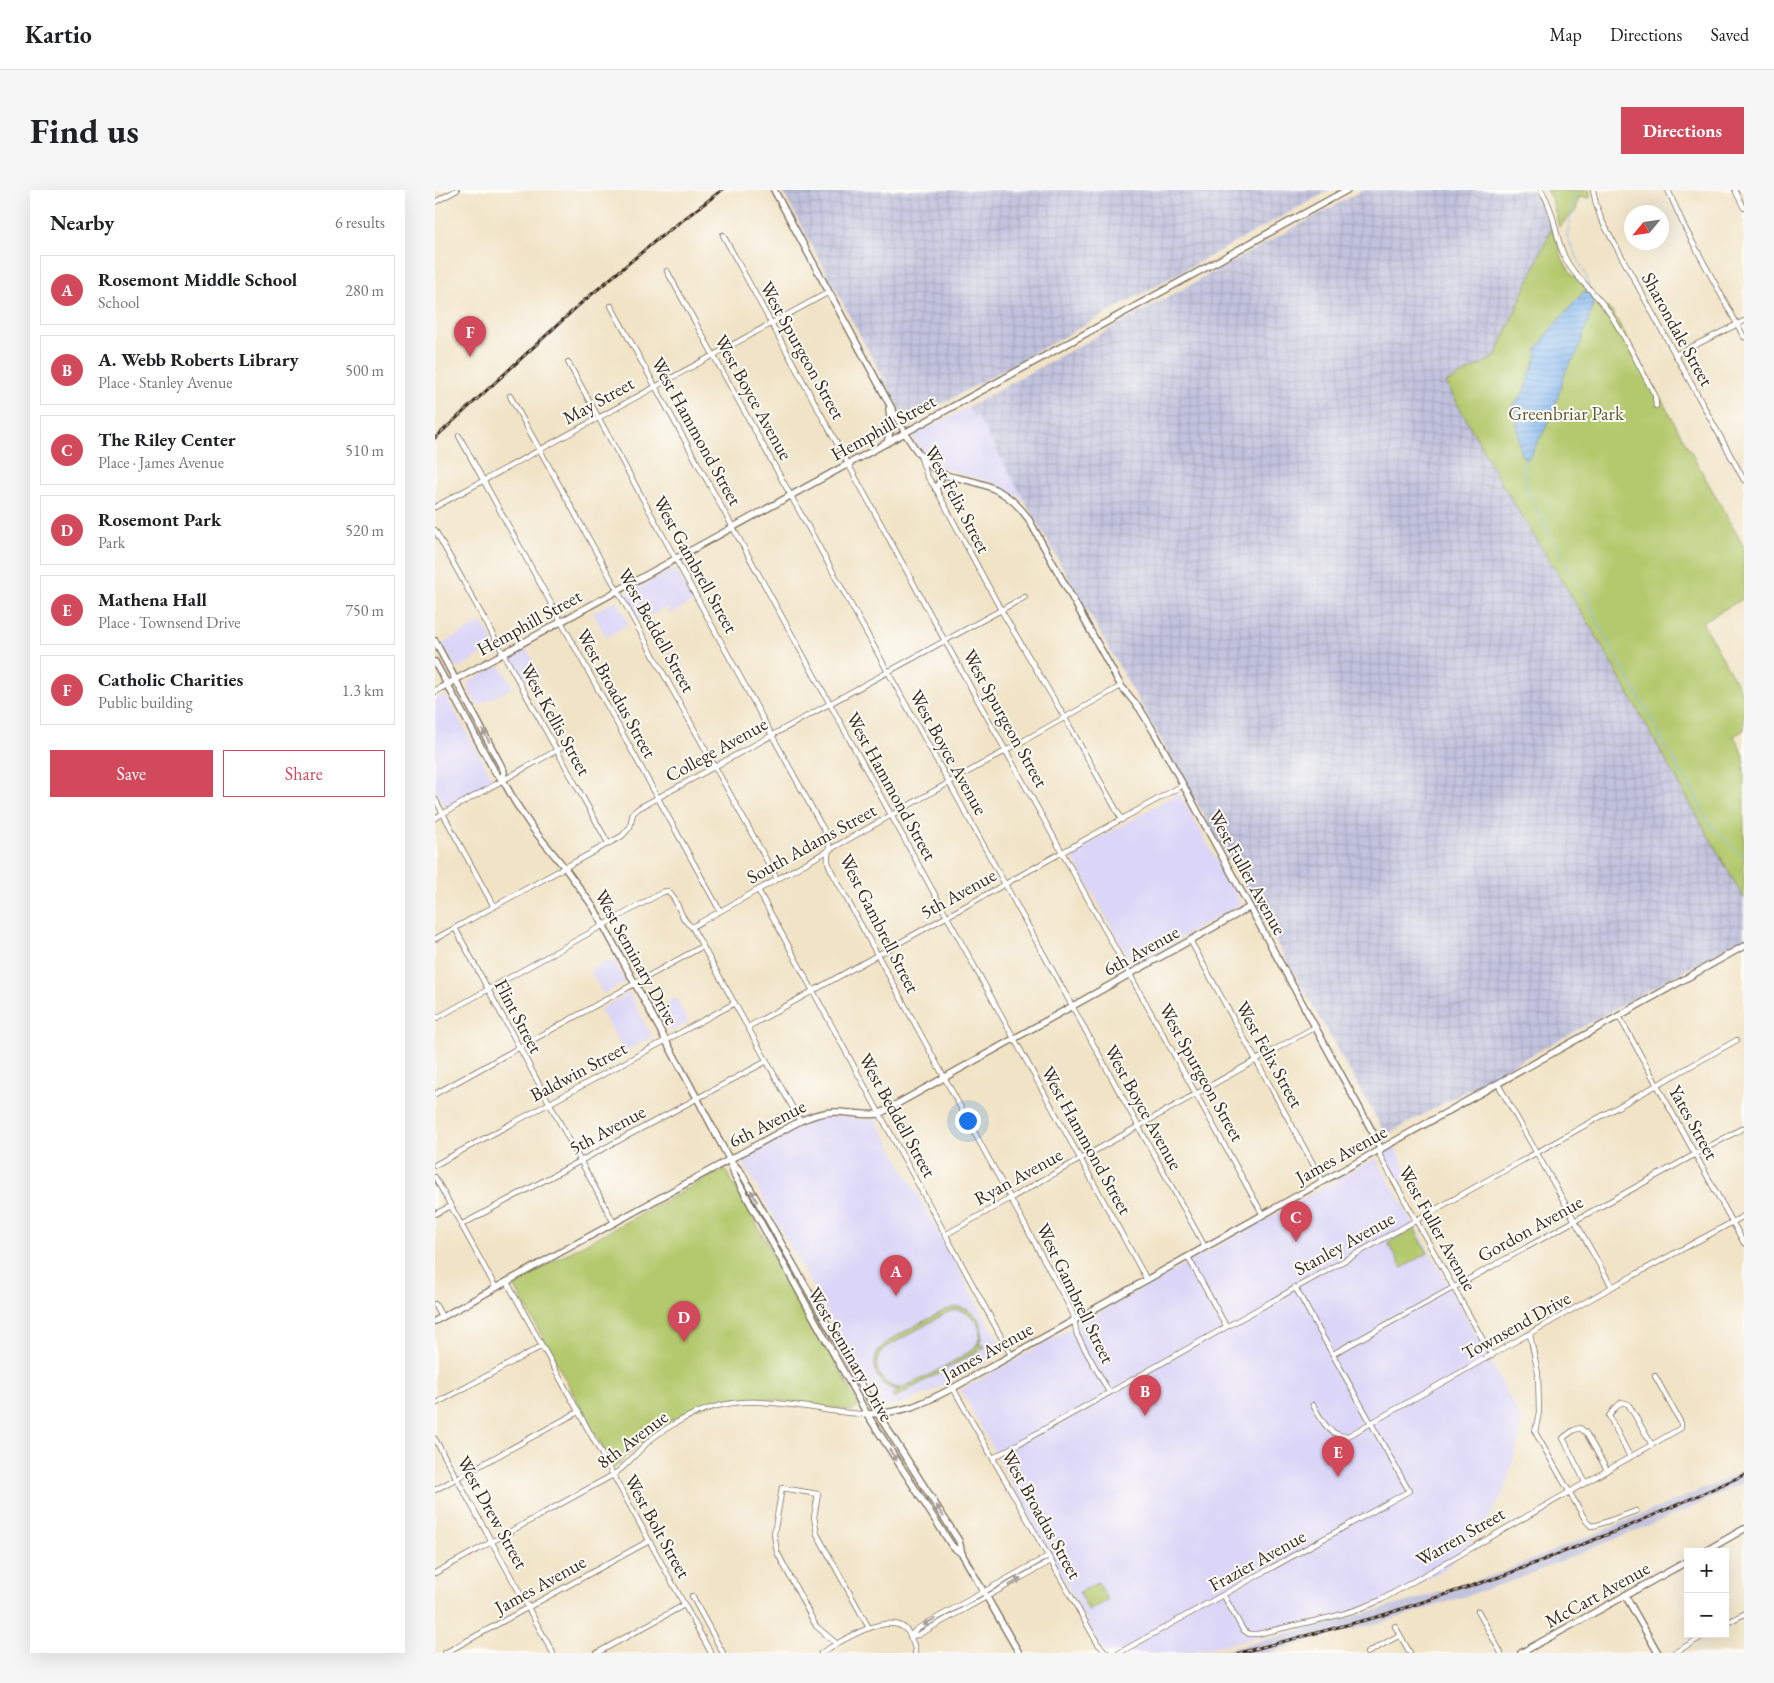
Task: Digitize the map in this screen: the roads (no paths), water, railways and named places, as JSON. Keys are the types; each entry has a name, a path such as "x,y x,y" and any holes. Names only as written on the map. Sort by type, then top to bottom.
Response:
{"main road":[{"name":"West Felix Street","path":"774,190 889,404 921,458"},
{"name":"Hemphill Street","path":"435,691 1347,190"},
{"path":"887,443 891,427 889,404"},
{"name":"West Fuller Avenue","path":"921,458 943,474 986,485 998,490 1018,504 1040,538 1121,686 1147,719 1378,1142 1380,1150"},
{"path":"936,490 943,474"},
{"name":"West Seminary Drive","path":"435,641 504,772 503,780"},
{"name":"West Seminary Drive","path":"435,662 497,774 503,780 533,829 587,897 603,924 729,1159 735,1176 867,1414 952,1546 963,1554"},
{"name":"6th Avenue","path":"435,1321 729,1159 815,1114 835,1112 879,1114 1250,907"},
{"name":"James Avenue","path":"867,1414 907,1410 953,1388 1744,946"},
{"name":"West Seminary Drive","path":"729,1159 741,1172 878,1414 959,1541 963,1554 1019,1653"},
{"path":"778,1255 786,1251"},
{"path":"831,1350 839,1345"},
{"path":"1710,1548 1744,1529"},
{"name":"McCart Avenue","path":"1521,1653 1684,1562"},
{"path":"1625,1595 1658,1653"}],"street":[{"path":"435,202 457,190"},
{"path":"1541,190 1548,200 1555,221 1559,244 1568,264 1608,312 1655,395 1656,406"},
{"name":"Sharondale Street","path":"1593,190 1601,219 1744,480"},
{"path":"1668,190 1685,228 1744,337"},
{"path":"1735,190 1744,208"},
{"name":"West Spurgeon Street","path":"723,235 945,641 1263,1215"},
{"name":"West Boyce Avenue","path":"667,272 1205,1248"},
{"name":"May Street","path":"435,507 829,292"},
{"name":"West Hammond Street","path":"611,306 1147,1280"},
{"path":"1675,356 1744,321"},
{"name":"West Gambrell Street","path":"568,362 827,836 829,846 827,861 831,870 1067,1302 1077,1335 1109,1392"},
{"name":"West Beddell Street","path":"510,396 777,879"},
{"name":"West Broadus Street","path":"459,436 720,911"},
{"name":"West Felix Street","path":"921,458 927,476 1001,610 1065,718 1122,820"},
{"name":"West Kellis Street","path":"435,530 608,843"},
{"name":"College Avenue","path":"436,937 565,868 626,832 633,813 658,798 1025,597"},
{"name":"South Adams Street","path":"692,927 1121,686"},
{"path":"435,818 570,743"},
{"name":"5th Avenue","path":"748,1027 1183,785"},
{"path":"435,799 494,907"},
{"name":"West Beddell Street","path":"758,890 1011,1355"},
{"path":"435,1019 603,924 663,892 670,892 684,920 692,927 703,946 800,1121"},
{"name":"Flint Street","path":"455,928 614,1223"},
{"name":"West Felix Street","path":"1190,940 1323,1182"},
{"path":"435,1094 703,946"},
{"name":"Baldwin Street","path":"435,1165 735,1003"},
{"name":"Yates Street","path":"1619,1016 1744,1243"},
{"name":"Ryan Avenue","path":"945,1235 1315,1026"},
{"name":"Stanley Avenue","path":"993,1458 1737,1040"},
{"name":"5th Avenue","path":"461,1224 767,1061"},
{"path":"1498,1084 1612,1287"},
{"name":"Gordon Avenue","path":"1333,1354 1743,1128"},
{"name":"West Fuller Avenue","path":"1380,1150 1380,1156 1492,1356"},
{"path":"435,1177 496,1288"},
{"path":"435,1214 451,1206"},
{"name":"Townsend Drive","path":"1313,1405 1324,1423 1335,1434 1348,1436 1612,1287 1744,1216"},
{"path":"1188,1257 1226,1326"},
{"name":"West Bolt Street","path":"507,1282 711,1653"},
{"path":"1295,1288 1371,1423"},
{"path":"435,1304 442,1317"},
{"path":"1530,1335 1538,1373 1539,1412 1535,1432 1569,1492 1591,1526 1636,1511"},
{"path":"435,1404 542,1346"},
{"name":"Warren Street","path":"1224,1596 1243,1630 1249,1634 1258,1634 1319,1620 1363,1608 1381,1600 1681,1428 1681,1423 1655,1376"},
{"name":"West Broadus Street","path":"953,1388 1098,1644 1107,1653"},
{"name":"8th Avenue","path":"435,1573 613,1475 624,1468 647,1442 673,1424 700,1412 741,1401 766,1401 841,1414 867,1414"},
{"path":"1630,1457 1609,1416 1622,1402 1628,1404 1652,1445"},
{"path":"435,1490 578,1412"},
{"name":"Frazier Avenue","path":"1119,1653 1409,1491 1371,1423"},
{"path":"1585,1482 1563,1438 1574,1430 1579,1428 1586,1433 1607,1470"},
{"name":"West Drew Street","path":"435,1439 553,1653"},
{"path":"837,1644 816,1626 777,1552 774,1534 781,1488 818,1494 814,1517 817,1534 869,1628"},
{"name":"James Avenue","path":"445,1653 649,1541"},
{"path":"910,1636 918,1635 960,1612 1048,1556"},
{"path":"910,1636 917,1629 957,1607 1051,1562"},
{"path":"692,1596 723,1653"},
{"path":"597,1653 684,1604"},
{"path":"957,1607 960,1612"},
{"path":"1478,1611 1501,1653"},
{"path":"1729,1622 1744,1614"},
{"path":"821,1653 869,1628 891,1623 909,1633 915,1653"},
{"path":"1395,1626 1410,1653"},
{"path":"1367,1653 1400,1635"},
{"path":"1674,1653 1700,1638"}],"water":[{"path":"1587,291 1592,296 1592,310 1577,353 1566,370 1552,416 1528,459 1524,458 1520,452 1515,408 1512,405 1520,397 1527,382 1537,354 1535,350 1550,330 1582,294"}],"waterway":[{"path":"1576,190 1567,237 1586,275 1589,286"},
{"path":"1526,459 1524,468 1527,491 1569,569 1587,596 1598,623 1659,733 1662,743 1672,754 1678,769 1691,786 1704,815 1713,828 1744,858"}],"railway":[{"path":"435,438 579,305 654,242 722,190"},
{"path":"1239,1653 1377,1617 1505,1575 1629,1526 1744,1475"}],"place":[{"name":"Catholic Charities","path":"470,357"},
{"name":"The Riley Center","path":"1296,1242"},
{"name":"Rosemont Middle School","path":"896,1296"},
{"name":"Rosemont Park","path":"684,1342"},
{"name":"A. Webb Roberts Library","path":"1145,1416"},
{"name":"Mathena Hall","path":"1338,1477"}],"park label":[{"name":"Greenbriar Park","path":"1566,413"}]}
